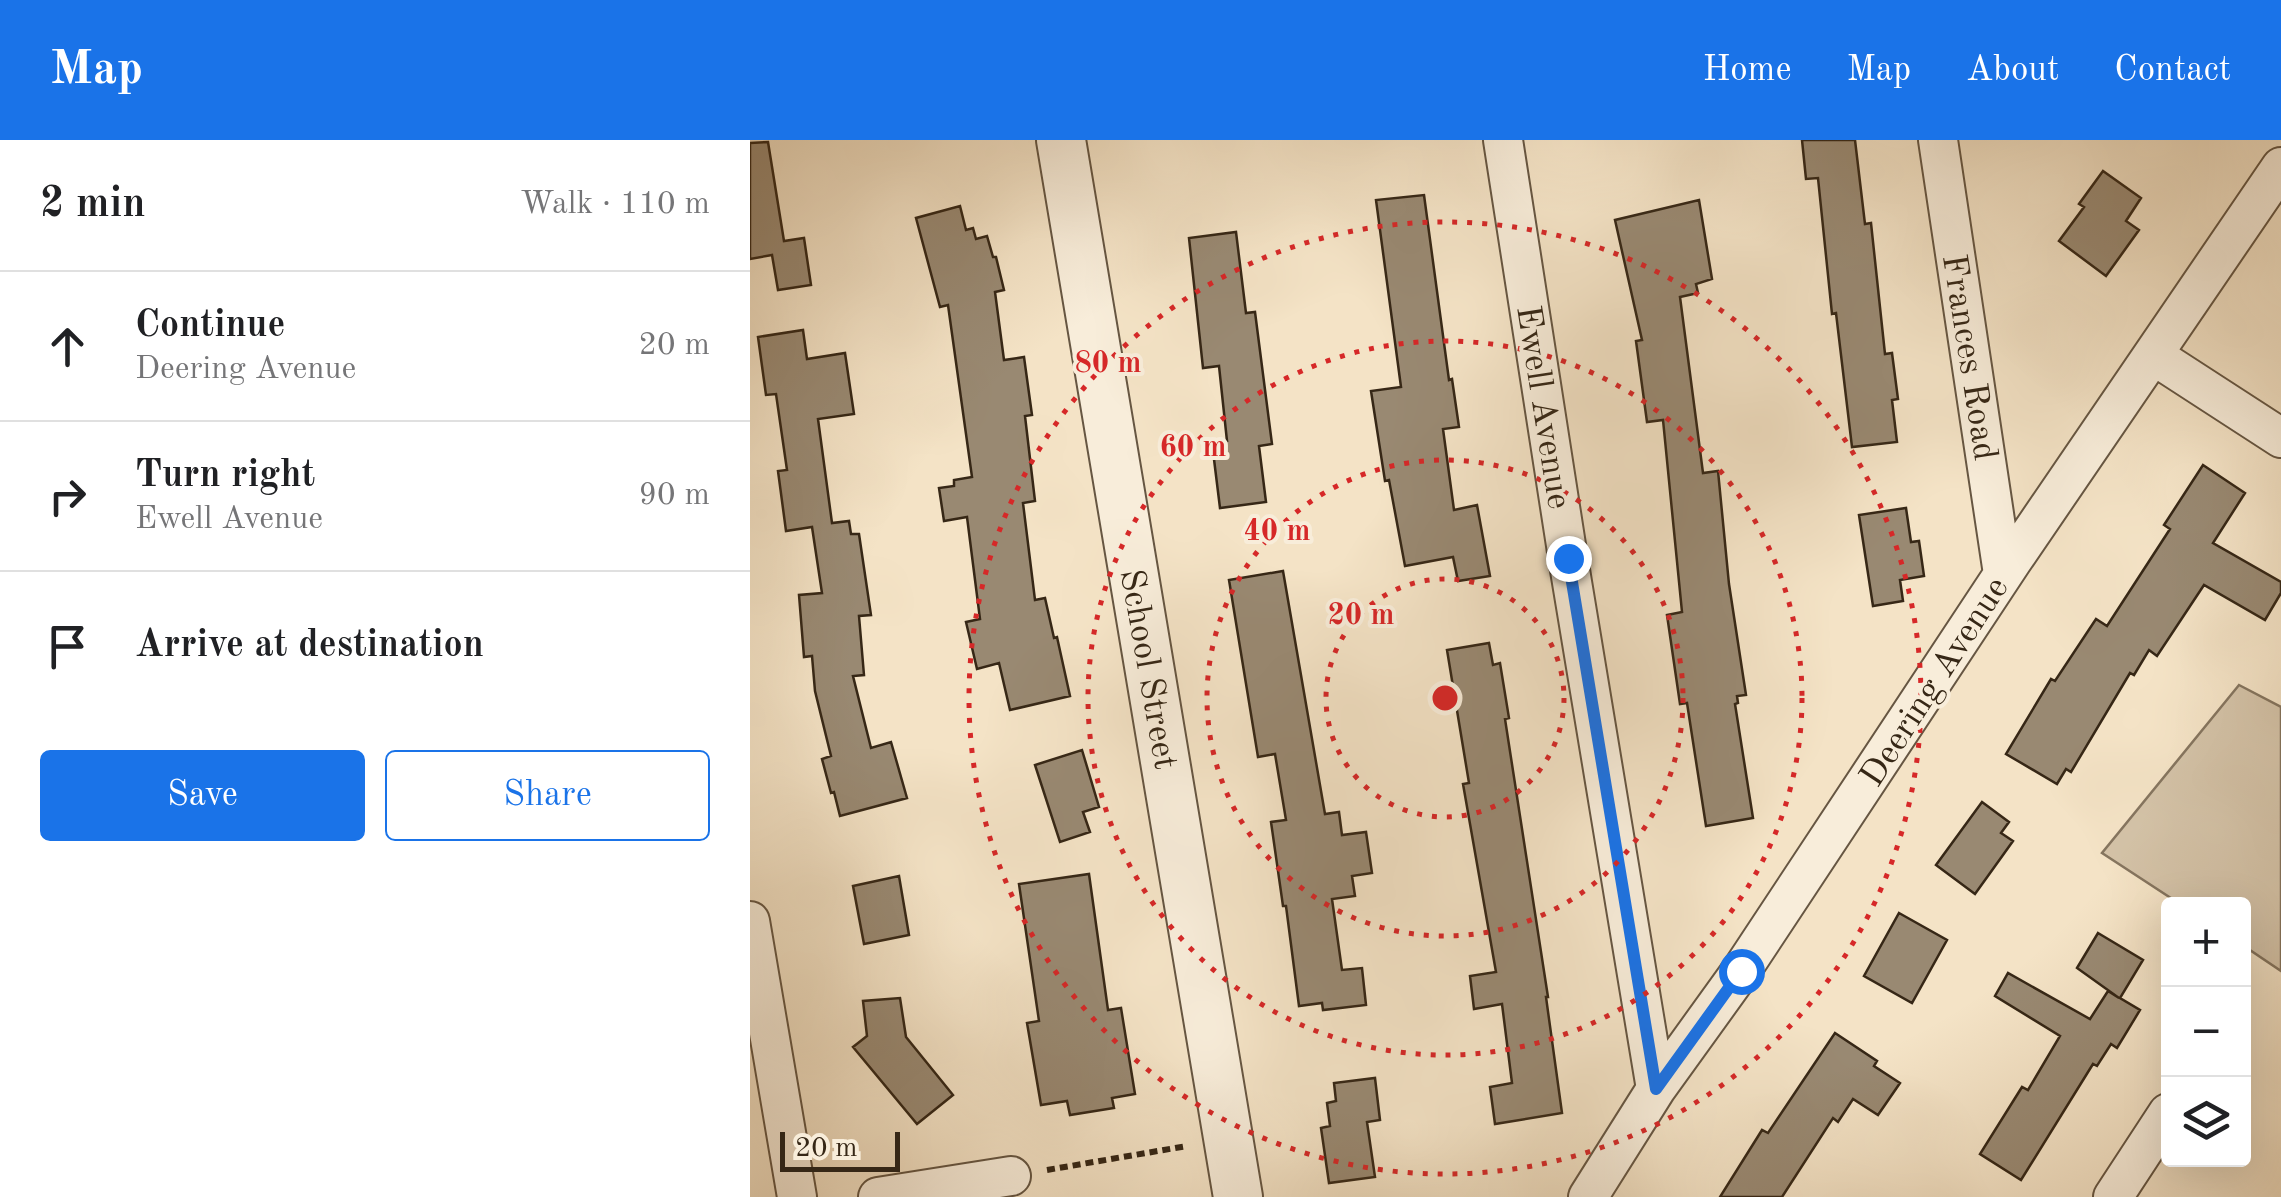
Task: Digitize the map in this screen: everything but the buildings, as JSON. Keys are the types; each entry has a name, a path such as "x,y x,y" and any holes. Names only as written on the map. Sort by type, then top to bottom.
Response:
{"street":[{"name":"School Street","path":"1061,140 1238,1197"},
{"name":"Ewell Avenue","path":"1503,140 1656,1089"},
{"name":"Frances Road","path":"1938,140 2003,574"},
{"name":"Deering Avenue","path":"1588,1197 1656,1089 1741,971 2003,574 2281,167"},
{"path":"2153,354 2281,438"},
{"path":"750,921 797,1197"},
{"path":"2113,1197 2161,1123"},
{"path":"878,1197 1011,1176"}],"path":[{"path":"1011,1176 1228,1138"}],"shaded area":[{"path":"2239,685 2281,707 2281,971 2251,951 2251,897 2169,897 2102,853"}],"route":[{"path":"1568,558 1656,1089 1741,971"}]}
